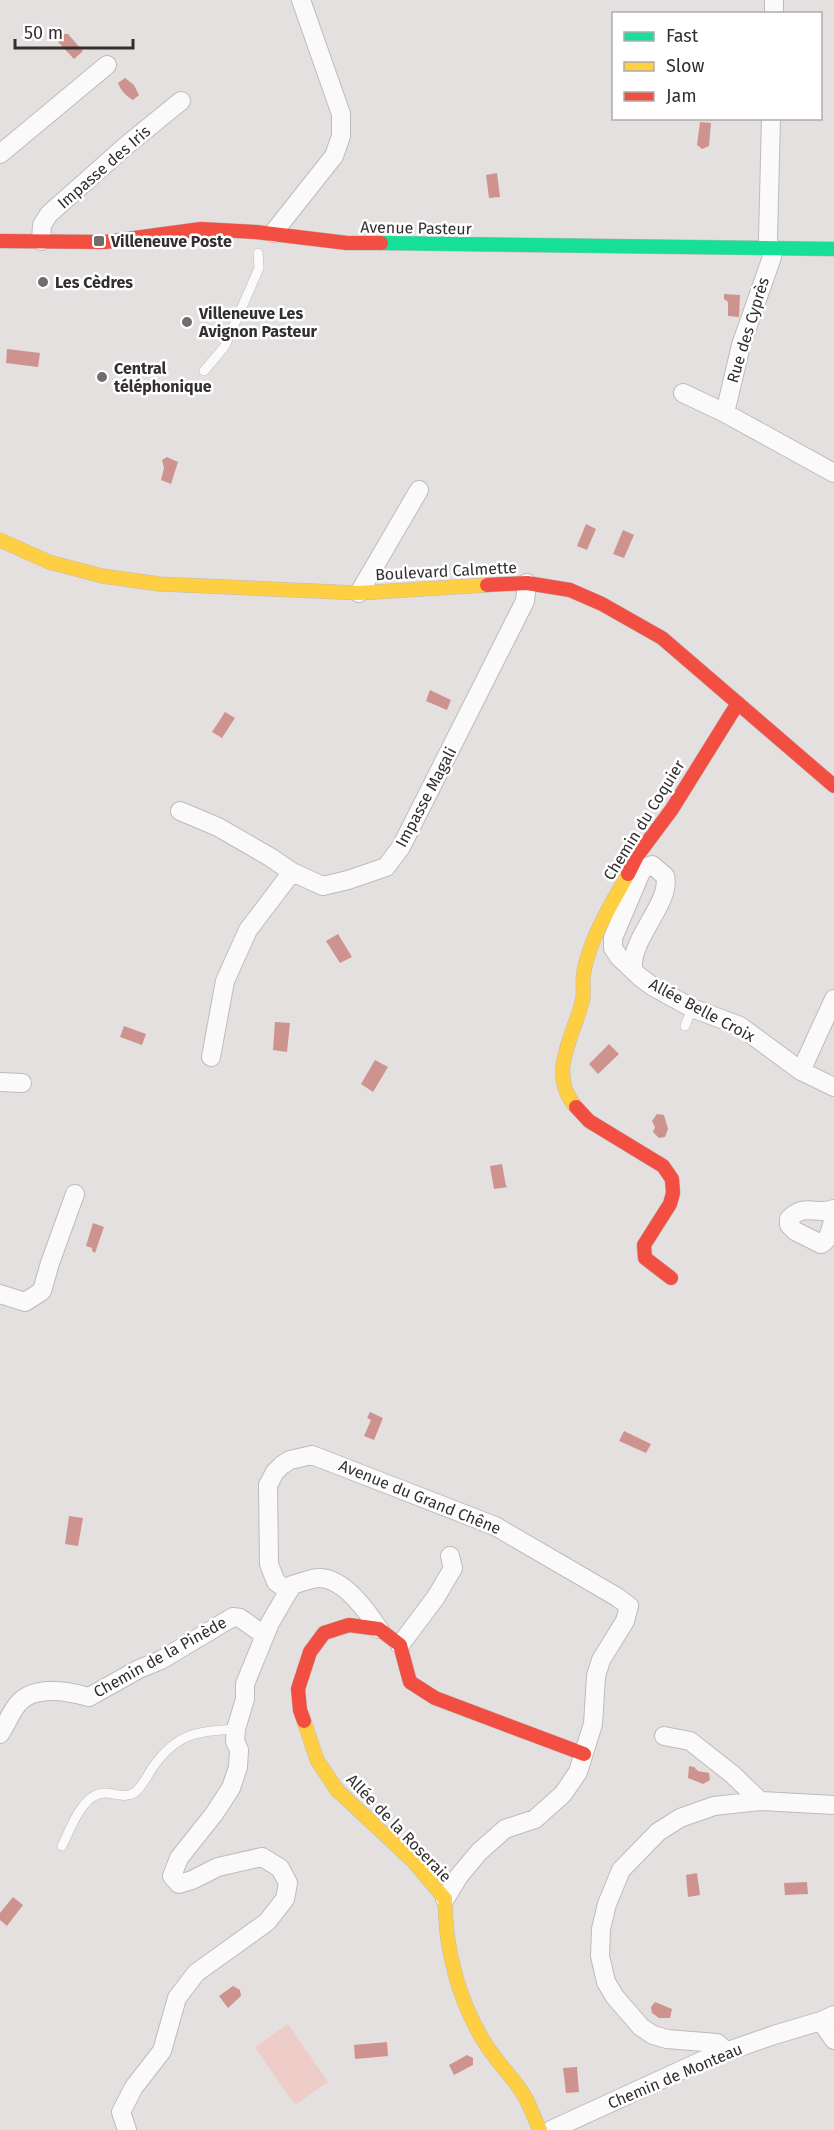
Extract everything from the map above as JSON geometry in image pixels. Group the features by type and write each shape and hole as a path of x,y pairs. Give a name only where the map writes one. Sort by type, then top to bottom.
{"street":[{"path":"273,233 334,156 341,136 341,114 308,5"},
{"path":"4,144 107,65"},
{"name":"Impasse des Iris","path":"41,241 42,225 49,214 128,144 181,101"},
{"name":"Rue des Cyprès","path":"724,413 741,345 771,257 768,234 771,120"},
{"name":"Avenue Pasteur","path":"0,240 118,241 184,230 273,233 300,239 347,243 834,249"},
{"path":"683,393 834,473"},
{"path":"359,592 419,490"},
{"name":"Boulevard Calmette","path":"0,540 50,562 102,576 160,584 359,592 527,583 570,590 633,620 662,638 834,786"},
{"name":"Impasse Magali","path":"180,811 218,827 292,872 323,886 386,867 400,847 474,706 525,601 527,583"},
{"name":"Chemin du Coquier","path":"671,1278 645,1258 644,1245 670,1204 673,1193 672,1179 663,1166 589,1121 571,1101 564,1087 561,1070 583,997 584,971 596,933 637,856 672,808 738,703"},
{"name":"Allée Belle Croix","path":"633,969 632,959 636,947 666,889 665,876 652,866 646,867 641,872 613,938 613,948 619,957 652,986 692,1008 740,1026 801,1071 834,1087"},
{"path":"211,1057 225,981 248,930 292,872"},
{"path":"801,1071 834,999"},
{"path":"0,1082 22,1083"},
{"path":"0,1294 25,1302 42,1291 75,1194"},
{"path":"834,1209 825,1212 802,1209 789,1219 789,1225 795,1231 821,1244 829,1235 834,1218"},
{"name":"Avenue du Grand Chêne","path":"289,1591 276,1582 269,1564 268,1485 274,1472 282,1465 301,1456 312,1455 334,1462 495,1526 629,1606 625,1621 601,1660 596,1676 593,1724 584,1754"},
{"path":"445,1899 459,1876 479,1852 504,1829 535,1819 563,1794 578,1772 584,1754 435,1698 410,1682 400,1645 436,1597 453,1568 450,1556"},
{"path":"127,2130 121,2112 134,2087 162,2051 177,1998 196,1973 267,1922 285,1899 288,1883 280,1868 262,1857 218,1867 179,1884 172,1876 179,1858 214,1814 231,1788 238,1767 239,1750 235,1741 236,1729 243,1712 245,1684 264,1635 292,1585 320,1578 332,1581 346,1589 365,1607 379,1629"},
{"name":"Chemin de la Pinède","path":"0,1734 18,1704 27,1697 57,1690 88,1697 161,1660 233,1617 240,1618 264,1635"},
{"name":"Allée de la Roseraie","path":"400,1645 379,1629 349,1625 324,1633 310,1652 298,1689 300,1710 317,1760 337,1791 413,1861 445,1899 444,1920 451,1955 467,2007 484,2041 523,2094 540,2130"},
{"path":"664,1736 690,1741 732,1774 760,1801"},
{"path":"727,2052 717,2043 667,2040 653,2035 641,2028 626,2012 606,1982 600,1956 601,1929 607,1905 621,1870 658,1832 680,1818 714,1806 760,1801 834,1805"},
{"path":"827,2018 834,2040"},
{"name":"Chemin de Monteau","path":"551,2130 708,2058 827,2018"}],"lane":[{"path":"204,371 225,346 259,268 258,253"},
{"path":"685,1026 692,1008"},
{"path":"62,1846 81,1810 93,1795 104,1792 123,1796 135,1792 171,1744 202,1731 236,1729"}],"shaded area":[{"path":"68,34 83,51 74,59 58,42 59,36"},
{"path":"125,78 134,85 139,95 133,100 124,93 118,83"},
{"path":"700,122 711,123 709,146 702,149 697,145"},
{"path":"497,173 500,197 489,198 486,175"},
{"path":"724,294 740,295 739,317 728,316 728,302 724,299"},
{"path":"7,349 40,353 38,367 6,363"},
{"path":"167,457 178,462 171,484 161,480 164,468 162,460"},
{"path":"586,524 596,529 587,550 577,546"},
{"path":"623,530 634,535 624,558 613,554"},
{"path":"430,690 451,700 447,710 426,701"},
{"path":"225,712 235,718 222,738 212,732"},
{"path":"338,934 352,957 340,963 326,941"},
{"path":"275,1022 290,1023 287,1052 273,1050"},
{"path":"124,1026 146,1034 142,1045 120,1037"},
{"path":"609,1044 619,1054 598,1074 589,1064"},
{"path":"375,1060 388,1067 373,1092 361,1084"},
{"path":"657,1114 664,1115 668,1129 665,1137 659,1138 653,1132 655,1127 652,1121"},
{"path":"502,1164 508,1187 494,1189 490,1166"},
{"path":"93,1223 104,1227 95,1253 92,1248 86,1246"},
{"path":"370,1412 383,1418 374,1440 364,1436 371,1420 367,1418"},
{"path":"624,1431 651,1444 646,1453 619,1441"},
{"path":"69,1516 83,1518 78,1546 65,1544"},
{"path":"689,1766 709,1773 710,1780 703,1784 688,1778"},
{"path":"697,1873 700,1895 688,1897 686,1875"},
{"path":"807,1882 808,1894 785,1895 784,1883"},
{"path":"13,1897 23,1905 7,1926 0,1920 0,1913"},
{"path":"233,1986 240,1990 241,1996 228,2008 219,1996"},
{"path":"655,2002 672,2009 670,2018 659,2018 652,2013 651,2007"},
{"path":"288,2024 328,2082 295,2105 255,2047"},
{"path":"387,2042 388,2056 355,2059 354,2045"},
{"path":"467,2055 473,2058 473,2065 454,2075 449,2065"},
{"path":"577,2067 579,2092 566,2093 563,2068"}],"traffic: fast":[{"path":"381,243 834,249"}],"traffic: slow":[{"path":"0,540 49,562 102,576 160,584 359,593 487,585"},
{"path":"576,1107 567,1094 563,1081 565,1054 583,998 583,974 591,945 628,874"},
{"path":"304,1721 317,1760 337,1790 413,1861 445,1899 447,1936 460,1990 474,2024 487,2047 525,2097 540,2130"}],"traffic: jam":[{"path":"0,241 105,242 201,229 256,232 347,243 381,243"},
{"path":"487,585 527,583 570,590 602,604 662,638 834,786"},
{"path":"628,874 637,856 672,809 738,703"},
{"path":"576,1107 589,1121 663,1166 672,1179 673,1193 670,1204 644,1245 645,1258 671,1278"},
{"path":"304,1721 300,1710 298,1689 310,1652 324,1633 349,1625 379,1629 400,1645 410,1682 435,1698 584,1754"}],"place":[{"name":"Villeneuve Poste","path":"99,241"},
{"name":"Les Cèdres","path":"43,282"},
{"name":"Villeneuve Les Avignon Pasteur","path":"187,322"},
{"name":"Central téléphonique","path":"102,377"}]}
